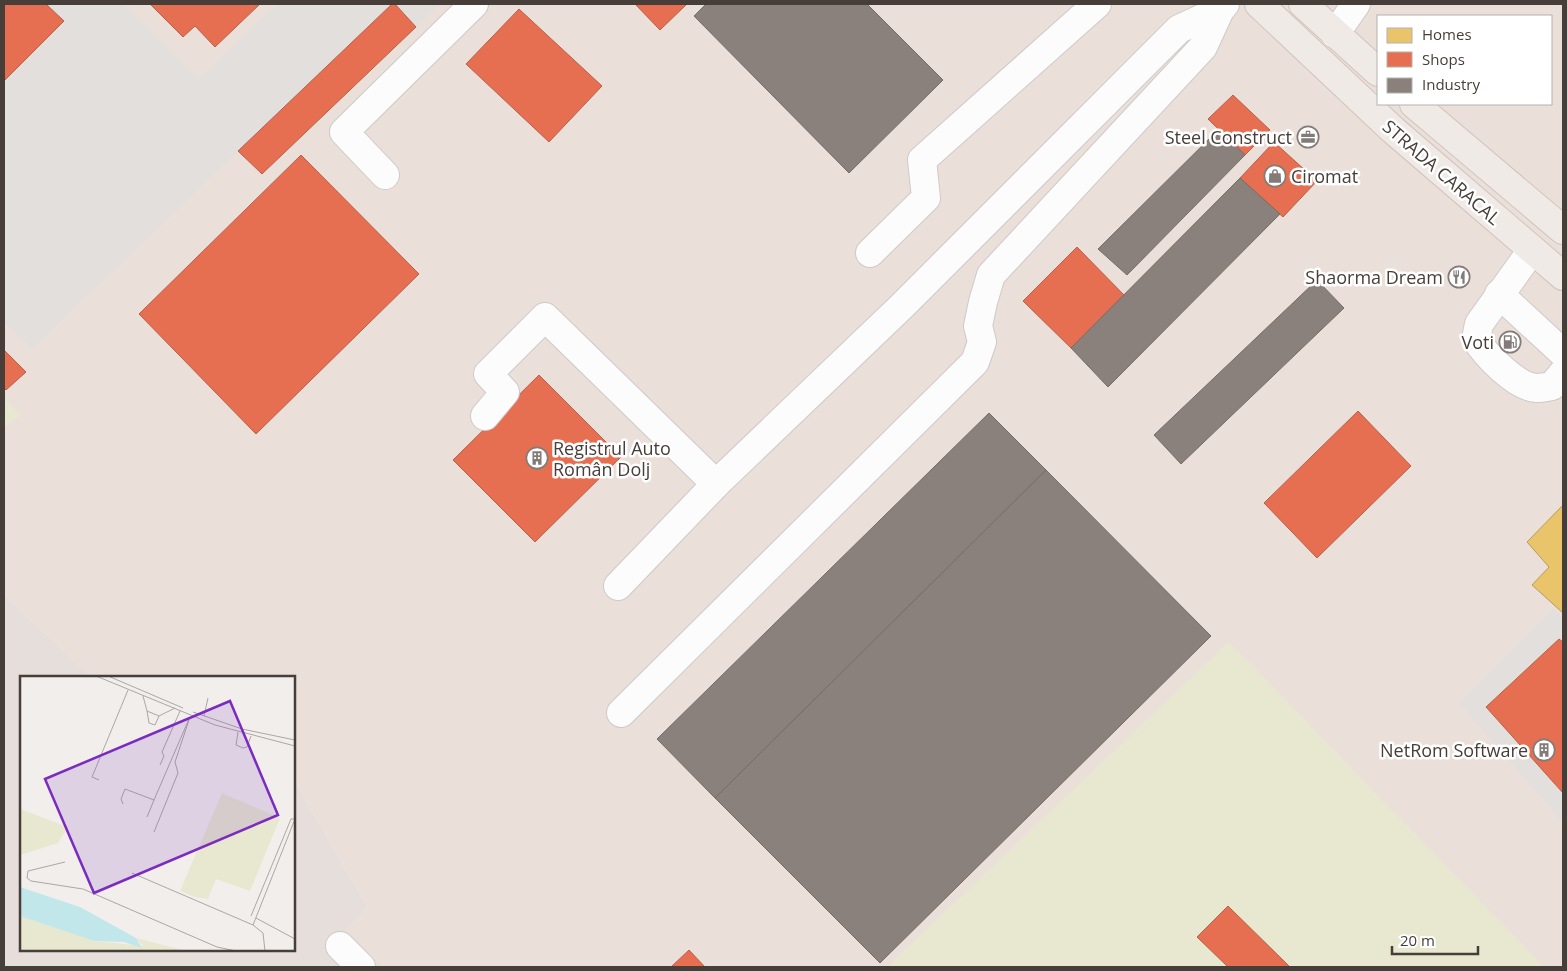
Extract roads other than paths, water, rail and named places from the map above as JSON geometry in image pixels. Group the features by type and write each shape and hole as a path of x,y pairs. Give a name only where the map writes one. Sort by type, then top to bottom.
{"main road":[{"name":"STRADA CARACAL","path":"1259,4 1393,130 1563,276"},
{"path":"1303,4 1377,71"},
{"name":"STRADA CARACAL","path":"1415,105 1563,230"}],"street":[{"path":"385,175 344,132 474,4"},
{"path":"870,253 926,198 922,160 1097,4"},
{"path":"1335,34 1356,4"},
{"path":"618,586 716,484 902,306 1179,28 1223,7"},
{"path":"621,713 976,362 982,342 978,326 991,274 1203,47 1223,7"},
{"path":"1532,250 1479,324 1476,340 1483,352 1521,383 1535,388 1552,386 1563,373"},
{"path":"1499,294 1563,353"},
{"path":"485,416 505,392 488,374 545,317 716,484"},
{"path":"340,946 361,967"}],"place":[{"name":"Steel Construct","path":"1308,137"},
{"name":"Ciromat","path":"1275,176"},
{"name":"Shaorma Dream","path":"1459,277"},
{"name":"Voti","path":"1510,342"},
{"name":"Registrul Auto Român Dolj","path":"537,458"},
{"name":"NetRom Software","path":"1544,750"}]}
